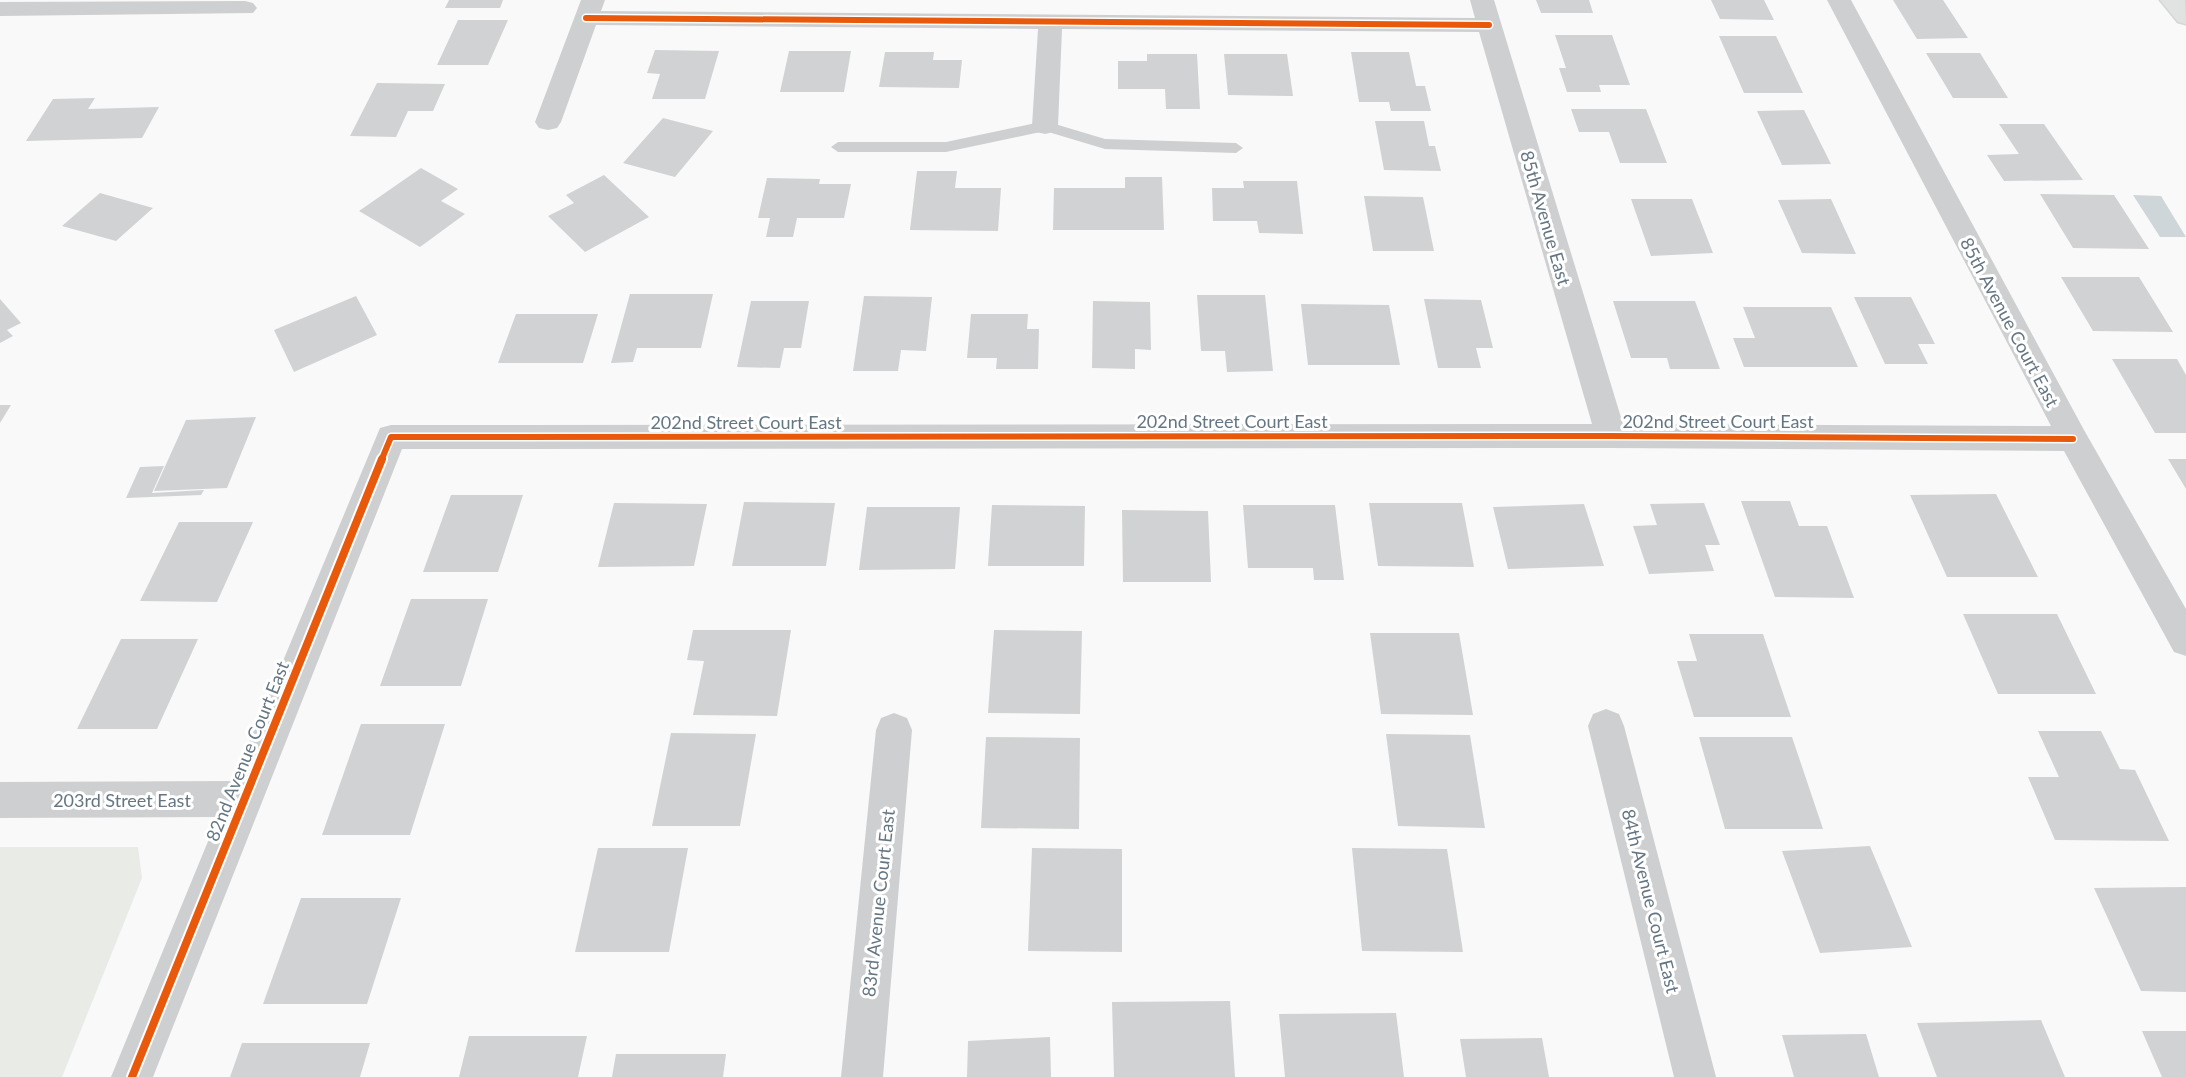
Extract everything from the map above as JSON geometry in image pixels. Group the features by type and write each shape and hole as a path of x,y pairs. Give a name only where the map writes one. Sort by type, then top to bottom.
{"street":[{"name":"85th Avenue Court East","path":"1839,0 2073,439 2186,641"},
{"path":"2172,0 2186,17"},
{"path":"0,9 244,8"},
{"path":"548,122 590,9 1050,23 1486,12"},
{"name":"85th Avenue East","path":"1486,12 1611,436"},
{"path":"1045,126 1050,23"},
{"name":"202nd Street Court East","path":"391,437 1611,436 2073,439"},
{"name":"82nd Avenue Court East","path":"132,1077 391,437"},
{"name":"84th Avenue Court East","path":"1606,726 1695,1077"},
{"name":"83rd Avenue Court East","path":"862,1077 894,730"},
{"name":"203rd Street East","path":"0,800 244,799"}],"lane":[{"path":"838,147 946,147 1045,126 1105,144 1236,148"}],"shaded area":[{"path":"2133,195 2161,196 2186,237 2160,237"},
{"path":"0,847 138,847 142,878 62,1077 0,1077"}],"building":[{"path":"449,0 503,0 500,8 445,8"},
{"path":"1536,0 1589,0 1593,13 1541,13"},
{"path":"1711,0 1764,0 1774,20 1720,19"},
{"path":"1893,0 1943,0 1968,38 1917,39"},
{"path":"458,20 508,20 488,65 437,65"},
{"path":"1555,35 1612,35 1630,85 1599,85 1601,92 1567,92 1559,68 1566,68"},
{"path":"1719,36 1776,36 1803,93 1744,93"},
{"path":"655,50 719,51 705,99 652,99 660,74 647,73"},
{"path":"789,51 851,51 844,92 780,92"},
{"path":"885,52 934,52 933,60 962,60 959,88 879,87"},
{"path":"1351,52 1409,52 1416,86 1425,86 1431,111 1391,111 1389,102 1359,102"},
{"path":"1926,53 1980,53 2008,98 1953,98"},
{"path":"1147,54 1197,54 1200,109 1166,109 1165,89 1118,89 1118,61 1147,61"},
{"path":"1224,54 1287,54 1293,96 1228,95"},
{"path":"377,83 445,84 433,111 408,111 396,137 350,136"},
{"path":"95,98 88,109 159,107 142,138 26,141 53,99"},
{"path":"1571,109 1646,109 1667,163 1620,163 1609,132 1579,132"},
{"path":"1804,110 1831,164 1782,165 1757,111"},
{"path":"663,118 713,131 675,177 623,163"},
{"path":"1375,121 1424,121 1429,146 1435,146 1441,171 1384,170"},
{"path":"1999,124 2044,124 2083,180 2004,181 1987,155 2019,154"},
{"path":"421,168 458,189 441,201 465,214 420,247 359,211"},
{"path":"917,171 957,171 955,188 1001,188 998,231 910,230"},
{"path":"604,175 649,217 585,252 548,216 574,203 566,195"},
{"path":"1125,177 1162,177 1164,230 1053,230 1054,188 1125,188"},
{"path":"767,178 820,179 819,184 851,184 844,218 797,218 793,237 766,237 770,218 758,218"},
{"path":"1243,181 1297,181 1303,234 1259,233 1257,221 1213,221 1212,188 1244,188"},
{"path":"100,193 153,208 116,241 62,226"},
{"path":"2040,194 2114,195 2149,249 2073,248"},
{"path":"1364,196 1423,197 1434,251 1373,251"},
{"path":"1631,199 1692,199 1713,253 1651,256"},
{"path":"1831,199 1856,254 1802,253 1778,200"},
{"path":"2061,277 2139,277 2173,332 2093,331"},
{"path":"630,294 713,294 701,348 637,348 633,362 611,363"},
{"path":"1197,295 1265,295 1273,371 1227,372 1225,351 1201,351"},
{"path":"356,296 377,335 294,372 274,330"},
{"path":"864,296 932,297 926,351 901,350 898,371 853,371"},
{"path":"1854,297 1911,297 1935,344 1918,344 1928,364 1885,364"},
{"path":"0,299 21,323 7,330 13,336 0,343"},
{"path":"1424,299 1481,300 1493,348 1476,348 1481,368 1438,368"},
{"path":"751,301 809,301 801,348 784,348 780,368 737,367"},
{"path":"1093,301 1150,302 1151,350 1135,349 1135,369 1092,368"},
{"path":"1613,301 1695,301 1720,369 1670,369 1667,358 1631,358"},
{"path":"1301,304 1389,305 1400,365 1308,365"},
{"path":"1743,307 1831,307 1858,367 1744,367 1733,338 1755,338"},
{"path":"516,314 598,314 583,363 498,363"},
{"path":"971,314 1028,314 1027,329 1039,329 1038,369 996,369 997,358 967,358"},
{"path":"2112,359 2177,359 2186,375 2186,433 2155,433"},
{"path":"0,405 11,405 0,423"},
{"path":"256,417 227,488 154,491 186,420"},
{"path":"2168,459 2186,459 2186,489"},
{"path":"164,466 152,493 204,490 201,495 126,498 140,467"},
{"path":"1996,494 2038,577 1947,577 1910,495"},
{"path":"451,495 523,495 498,572 423,572"},
{"path":"1741,501 1790,501 1799,526 1827,526 1854,598 1775,597"},
{"path":"744,502 835,503 826,566 732,566"},
{"path":"614,503 707,504 694,566 598,567"},
{"path":"1369,503 1462,503 1474,567 1378,566"},
{"path":"1704,503 1720,545 1705,545 1714,571 1649,574 1633,526 1657,525 1650,504"},
{"path":"1584,504 1604,566 1508,569 1493,507"},
{"path":"992,505 1085,506 1084,566 988,566"},
{"path":"1243,505 1335,505 1344,580 1314,580 1313,568 1248,568"},
{"path":"867,507 960,507 955,569 859,570"},
{"path":"1122,510 1208,511 1211,582 1123,582"},
{"path":"179,522 253,522 217,602 140,601"},
{"path":"411,599 488,599 461,686 380,686"},
{"path":"1963,614 2057,614 2096,694 1998,694"},
{"path":"693,630 791,630 777,716 693,715 704,661 687,660"},
{"path":"994,630 1082,631 1080,714 988,713"},
{"path":"1370,633 1459,633 1473,715 1381,714"},
{"path":"1689,634 1763,634 1791,717 1694,717 1677,661 1697,661"},
{"path":"121,639 198,639 157,729 77,729"},
{"path":"361,724 445,724 410,835 322,835"},
{"path":"2038,731 2101,731 2120,769 2135,770 2169,841 2055,840 2028,777 2059,777"},
{"path":"671,733 756,734 740,826 652,826"},
{"path":"1386,734 1470,735 1485,828 1398,826"},
{"path":"986,737 1080,738 1079,829 981,828"},
{"path":"1699,737 1792,737 1823,829 1725,829"},
{"path":"1870,846 1912,947 1820,953 1782,851"},
{"path":"598,848 688,848 669,952 575,952"},
{"path":"1032,848 1122,849 1122,952 1028,951"},
{"path":"1352,848 1447,849 1463,952 1362,951"},
{"path":"2186,887 2186,992 2141,991 2094,888"},
{"path":"301,898 401,898 367,1004 263,1004"},
{"path":"1230,1001 1235,1077 1114,1077 1112,1002"},
{"path":"1396,1013 1404,1077 1285,1077 1279,1014"},
{"path":"2041,1020 2065,1077 1937,1077 1917,1023"},
{"path":"2142,1031 2186,1031 2186,1077 2162,1077"},
{"path":"1866,1034 1879,1077 1794,1077 1782,1035"},
{"path":"469,1036 587,1036 578,1077 459,1077"},
{"path":"1050,1037 1051,1077 967,1077 968,1041"},
{"path":"1542,1038 1549,1077 1466,1077 1460,1039"},
{"path":"242,1043 370,1043 360,1077 230,1077"},
{"path":"616,1054 726,1054 723,1077 612,1077"}],"cycle path":[{"path":"586,18 1489,25"},
{"path":"132,1077 391,437 1611,436 2073,439"}]}
